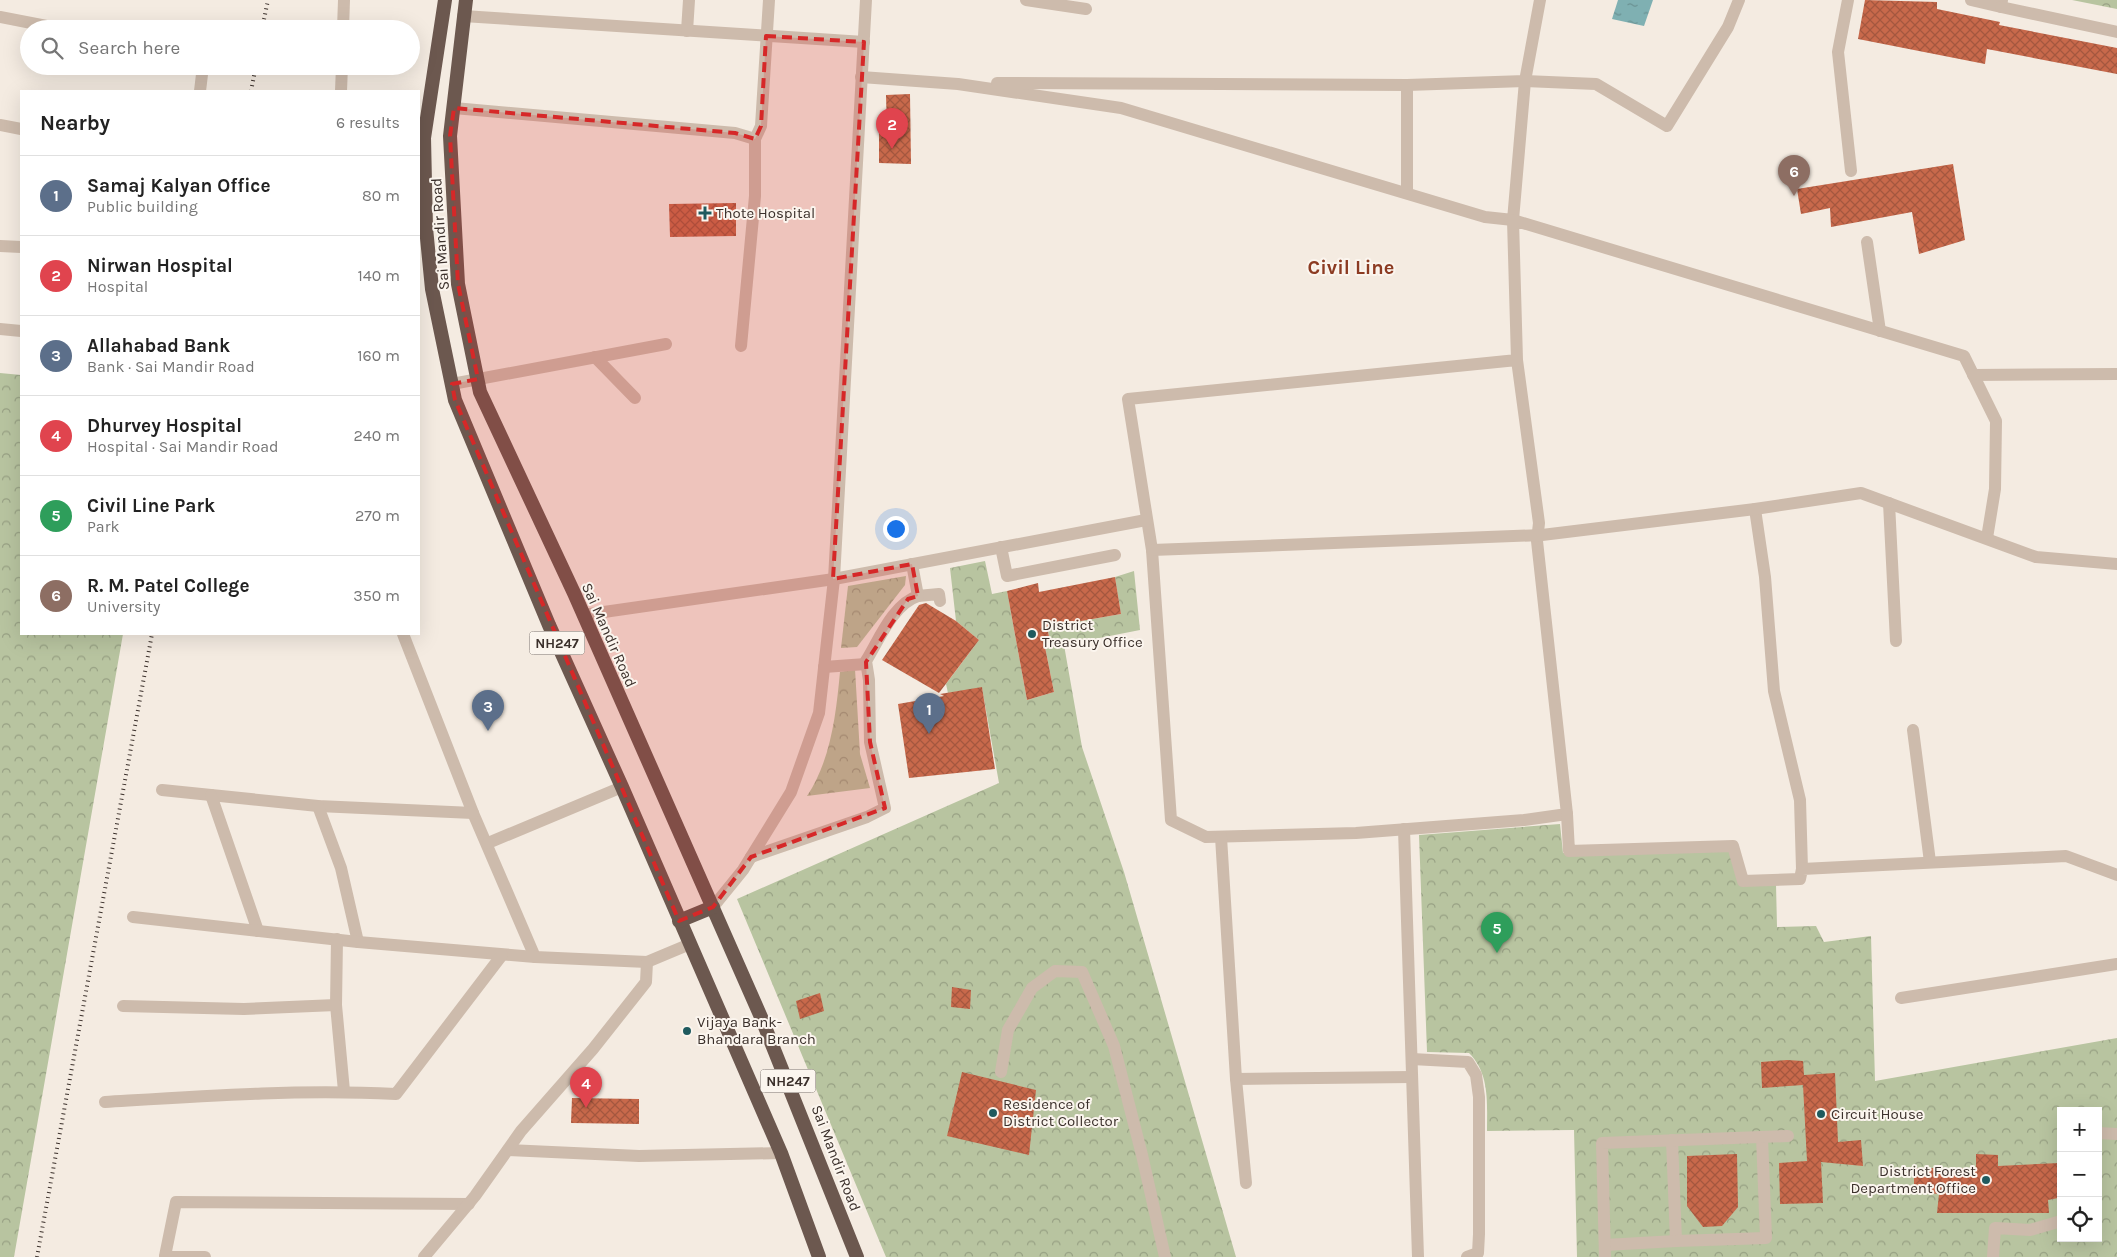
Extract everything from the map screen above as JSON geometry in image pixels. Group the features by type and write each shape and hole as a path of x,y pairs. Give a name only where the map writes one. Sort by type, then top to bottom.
{"highway":[{"name":"Sai Mandir Road","path":"445,0 421,138 426,228 432,289 455,400 549,625 622,787 781,1153 820,1257"},
{"name":"Sai Mandir Road","path":"466,0 450,136 458,284 480,392 583,615 713,907 780,1062 857,1257"},
{"path":"679,921 713,907"}],"street":[{"path":"343,20 344,0"},
{"path":"687,31 689,0"},
{"path":"741,346 755,196 755,139 761,126 769,0"},
{"path":"713,907 750,857 791,792 819,713 834,578 866,0"},
{"path":"1026,0 1086,9"},
{"path":"1540,0 1525,81 1513,220 1517,360 1539,523 1538,536 1567,814 1569,851 1733,846 1743,881 1800,879 1802,869 1800,800 1774,691 1765,577 1754,509"},
{"path":"861,78 958,84 1095,82 1407,86 1525,81 1596,84 1667,126 1728,27 1738,0"},
{"path":"1848,0 1838,52 1851,172"},
{"path":"1972,0 2002,3 2117,32"},
{"path":"463,16 864,42"},
{"path":"0,17 20,21"},
{"path":"200,90 202,75"},
{"path":"341,90 342,75"},
{"path":"958,84 1122,108 1485,217 1513,220 1964,356 1996,421 1995,490 1986,538"},
{"path":"1407,86 1407,194"},
{"path":"454,108 735,133 755,139"},
{"path":"0,125 20,129"},
{"path":"1867,242 1880,331"},
{"path":"0,246 20,248"},
{"path":"0,329 20,331"},
{"path":"452,384 666,344"},
{"path":"595,357 635,398"},
{"path":"1517,360 1128,399 1152,550 1171,820 1206,837 1221,837 1404,829 1524,820 1567,814"},
{"path":"1973,375 2117,374"},
{"path":"1152,550 1538,536 1754,509 1861,492 2036,557 2117,564"},
{"path":"1890,503 1896,641"},
{"path":"583,615 834,578 1146,520"},
{"path":"1001,547 1007,576 1115,555"},
{"path":"912,564 918,596"},
{"path":"750,857 867,817 885,808 870,742 869,680 866,664 887,626 908,599 939,594 940,600"},
{"path":"402,635 473,813 488,843 535,957"},
{"path":"824,667 866,664"},
{"path":"1913,730 1930,862"},
{"path":"488,843 622,787"},
{"path":"162,790 318,806 473,813"},
{"path":"211,795 258,931"},
{"path":"318,806 341,868 358,942"},
{"path":"1404,829 1418,1257"},
{"path":"1221,837 1236,1079 1246,1183"},
{"path":"1802,869 2066,856 2117,875"},
{"path":"133,917 358,942 535,957 647,962 690,944"},
{"path":"337,939 336,1005 344,1091"},
{"path":"105,1102 252,1093 344,1091 396,1094 502,955"},
{"path":"424,1257 469,1204 521,1131 593,1049 646,982 647,962"},
{"path":"1901,998 2117,964"},
{"path":"1001,1072 1008,1030 1032,988 1056,971 1082,972 1114,1046 1142,1155 1165,1257"},
{"path":"123,1006 244,1010 336,1005"},
{"path":"1412,1059 1468,1062 1476,1075 1480,1097 1480,1234 1478,1253 1467,1257"},
{"path":"1236,1079 1412,1077"},
{"path":"2102,1133 2117,1134"},
{"path":"1762,1137 1766,1238 1676,1240 1605,1251 1602,1143 1788,1136"},
{"path":"1672,1140 1676,1240"},
{"path":"508,1150 639,1156 781,1153"},
{"path":"205,1257 165,1257 176,1202 469,1204"},
{"path":"1993,1257 1994,1228 2030,1230 2057,1222"}],"highlighted area":[{"path":"766,36 864,42 833,579 912,564 918,596 908,599 866,662 870,742 885,808 751,857 713,907 679,921 455,400 452,384 478,379 458,284 450,136 454,108 735,133 755,139 761,126"}],"green space":[{"path":"2072,0 2117,0 2117,9"},
{"path":"0,373 20,375 20,635 123,635 14,1257 0,1257"},
{"path":"985,561 992,594 1007,591 1027,700 1054,692 1044,642 1050,641 1047,627 1121,614 1115,577 1134,571 1140,630 1064,645 1082,747 1124,872 1236,1257 886,1257 737,899 999,783 982,688 948,693 946,684 979,640 956,621 950,568"},
{"path":"906,576 905,585 857,647 841,648 848,586"},
{"path":"855,669 860,754 870,788 807,796 822,767 827,752 837,704 840,672"},
{"path":"1560,824 1563,853 1731,848 1742,883 1776,884 1777,927 1816,926 1824,942 1871,936 1875,1081 2117,1038 2117,1257 1577,1257 1574,1130 1487,1131 1486,1089 1481,1070 1476,1061 1469,1053 1427,1052 1419,835"}],"water":[{"path":"1618,0 1653,0 1644,26 1612,19"}],"building":[{"path":"1865,0 1937,2 1937,9 2000,22 1999,25 2117,48 2117,74 1987,49 1985,64 1858,39"},
{"path":"910,94 911,164 879,163 879,130 887,130 886,95"},
{"path":"1953,164 1965,240 1919,254 1912,212 1831,227 1830,208 1801,214 1797,189"},
{"path":"736,203 736,236 670,237 669,204"},
{"name":"District Treasury Office","path":"1115,577 1121,614 1047,627 1050,641 1044,642 1054,692 1027,700 1007,591 1038,583 1039,592"},
{"path":"926,603 956,621 979,640 939,693 882,660 919,605"},
{"path":"982,687 995,769 909,778 898,704"},
{"path":"952,987 971,990 970,1009 951,1007"},
{"path":"820,993 824,1011 800,1019 796,1001"},
{"name":"Circuit House","path":"1803,1061 1804,1075 1835,1073 1838,1142 1861,1140 1863,1166 1821,1162 1823,1203 1780,1204 1779,1163 1807,1161 1803,1085 1762,1088 1761,1062"},
{"name":"Residence of District Collector","path":"962,1072 1036,1090 1029,1155 947,1136"},
{"path":"572,1098 639,1099 639,1124 571,1123"},
{"path":"1737,1154 1738,1207 1722,1226 1703,1227 1687,1206 1687,1156"},
{"name":"District Forest Department Office","path":"1976,1154 1998,1155 1998,1166 2057,1163 2057,1198 2048,1200 2049,1213 1937,1213 1939,1194 1914,1192 1914,1168 1976,1168"}],"railway":[{"path":"264,20 268,0"},
{"path":"251,90 254,75"},
{"path":"37,1257 152,635"}],"place":[{"name":"Nirwan Hospital","path":"892,149"},
{"name":"R. M. Patel College","path":"1794,196"},
{"name":"Thote Hospital","path":"705,213"},
{"name":"District Treasury Office","path":"1032,634"},
{"name":"Allahabad Bank","path":"488,731"},
{"name":"Samaj Kalyan Office","path":"929,734"},
{"name":"Civil Line Park","path":"1497,953"},
{"name":"Vijaya Bank- Bhandara Branch","path":"687,1031"},
{"name":"Dhurvey Hospital","path":"586,1108"},
{"name":"Residence of District Collector","path":"993,1113"},
{"name":"Circuit House","path":"1821,1114"},
{"name":"District Forest Department Office","path":"1986,1180"}],"district":[{"name":"Civil Line","path":"1351,267"}]}
